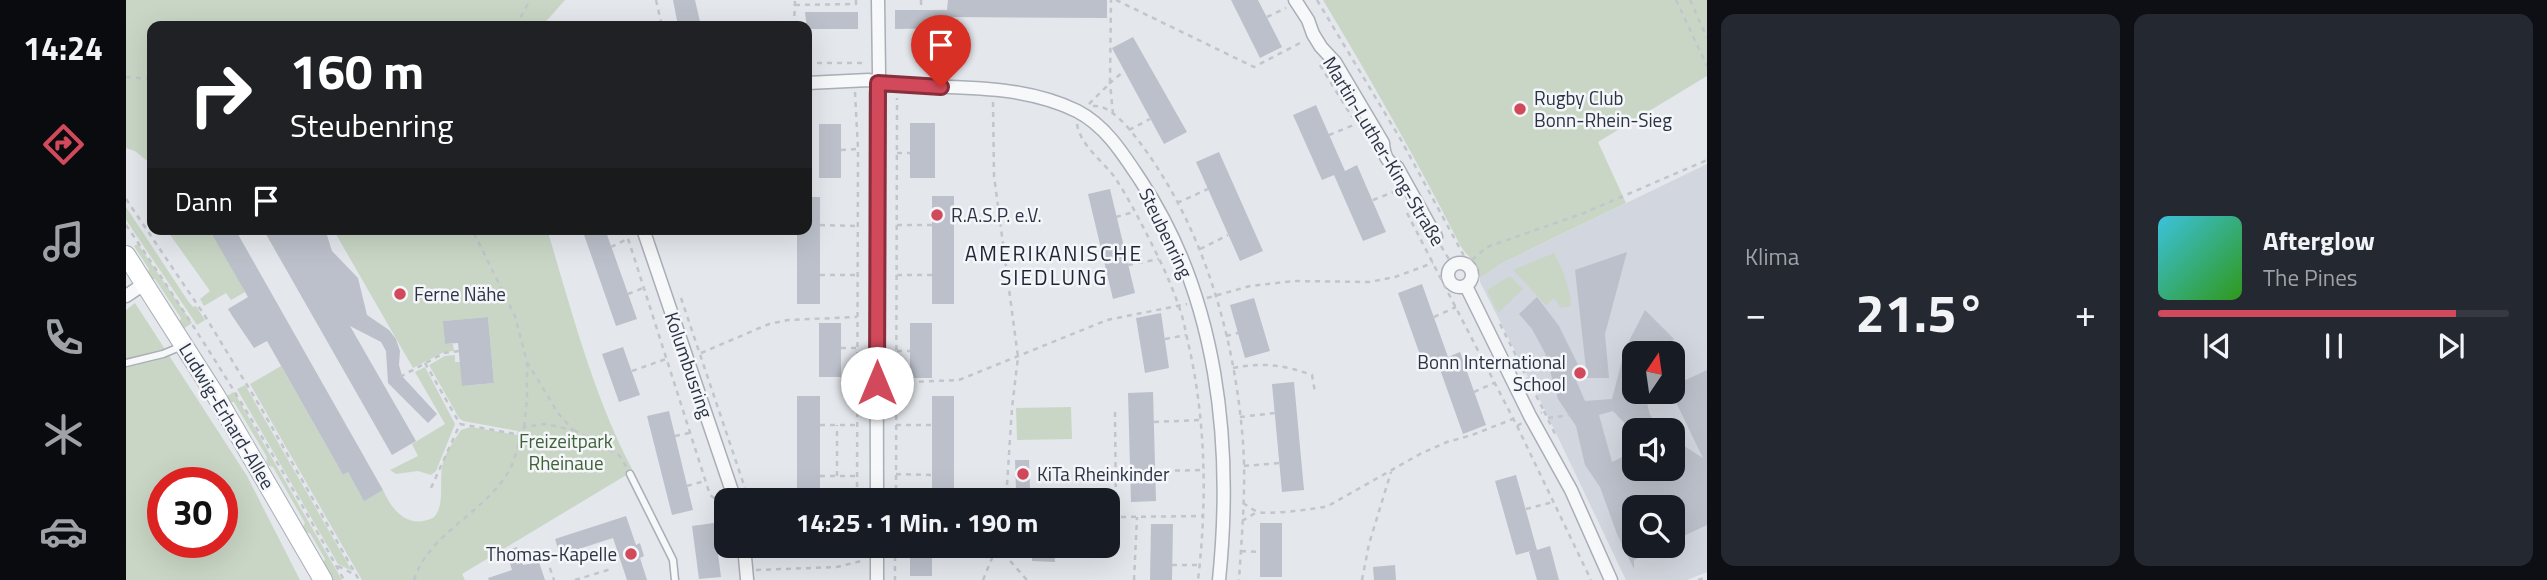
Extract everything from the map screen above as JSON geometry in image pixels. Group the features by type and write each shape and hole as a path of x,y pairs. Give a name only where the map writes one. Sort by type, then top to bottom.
{"main road":[{"name":"Ludwig-Erhard-Allee","path":"126,255 270,486 323,580"}],"street":[{"path":"877,488 878,0"},
{"name":"Martin-Luther-King-Straße","path":"1290,4 1308,20 1312,34 1335,62 1383,143 1388,162 1396,167 1436,237"},
{"path":"812,83 869,80 878,83"},
{"name":"Steubenring","path":"878,83 1025,93 1077,111 1097,124 1123,153 1156,205 1179,251 1197,301 1214,370 1220,418 1224,513 1219,580"},
{"name":"Kolumbusring","path":"645,235 731,488"},
{"name":"Martin-Luther-King-Straße","path":"1453,266 1462,263 1470,270 1471,280 1466,286 1530,416 1571,490 1611,580"},
{"path":"126,296 145,284"},
{"path":"747,558 751,579"},
{"path":"877,558 877,580"}],"lane":[{"path":"126,363 184,346"},
{"path":"631,474 673,559 675,580"}],"path":[{"path":"519,21 530,0"},
{"path":"656,0 661,21"},
{"path":"794,21 795,2 856,4 856,0"},
{"path":"920,0 921,10"},
{"path":"1113,115 1110,83 1113,0 1254,67 1305,40"},
{"path":"1676,0 1707,66"},
{"path":"1690,0 1707,38"},
{"path":"1267,17 1290,4"},
{"path":"812,63 866,64"},
{"path":"1086,106 1124,71"},
{"path":"126,77 147,79"},
{"path":"857,92 857,488"},
{"path":"895,488 898,94"},
{"path":"986,98 1003,100"},
{"path":"993,99 994,176 1018,357 1007,488"},
{"path":"1129,130 1150,119"},
{"path":"1077,122 1079,136 1114,178 1135,212 1160,259 1179,305 1194,371 1201,420 1204,516 1198,580"},
{"path":"1329,135 1356,124"},
{"path":"841,149 858,149"},
{"path":"897,153 910,153"},
{"path":"1472,260 1487,247 1584,213 1707,160"},
{"path":"1177,202 1208,189"},
{"path":"1373,200 1396,191"},
{"path":"126,199 147,230"},
{"path":"1116,216 1135,212"},
{"path":"126,225 196,328 299,499 344,580"},
{"path":"820,225 858,226"},
{"path":"897,225 932,225"},
{"path":"150,235 205,316 261,408 358,578"},
{"path":"414,580 426,554 494,490 510,469 524,428 527,362 515,316 475,235"},
{"path":"627,235 705,481 710,495 714,498"},
{"path":"1200,249 1228,235"},
{"name":"Martin-Luther-King-Straße","path":"1436,237 1453,266"},
{"path":"611,247 628,239"},
{"path":"1128,265 1160,259"},
{"path":"857,383 959,380 1107,320 1197,301 1250,286 1294,281 1369,282 1395,277 1433,263"},
{"path":"820,275 857,275"},
{"path":"897,275 932,275"},
{"path":"628,294 643,288"},
{"path":"1434,317 1456,307"},
{"path":"744,488 701,354 769,324 788,320 857,317"},
{"path":"1226,336 1238,333"},
{"path":"1165,340 1186,334"},
{"path":"841,348 857,348"},
{"path":"400,377 444,353 459,351"},
{"path":"897,351 910,351"},
{"path":"632,371 666,359"},
{"path":"527,362 558,413 573,430"},
{"path":"425,363 460,425"},
{"path":"1233,368 1263,363 1278,364 1312,375 1315,392"},
{"path":"1474,392 1494,383"},
{"path":"1115,412 1116,517 1204,516"},
{"path":"1240,417 1275,413"},
{"path":"1548,418 1570,415"},
{"path":"1243,503 1257,512 1267,514 1314,510 1328,506 1447,442 1472,436 1513,419"},
{"path":"1154,422 1201,420"},
{"path":"524,428 545,424 573,430 619,455 631,474"},
{"path":"460,425 521,435"},
{"path":"431,488 460,425"},
{"path":"820,425 857,425"},
{"path":"837,425 837,476"},
{"path":"895,425 932,425"},
{"path":"1517,426 1590,579 1583,580"},
{"path":"675,436 690,433"},
{"path":"1244,466 1280,463"},
{"path":"1155,471 1204,470"},
{"path":"1362,580 1369,544 1391,472"},
{"path":"896,474 932,475"},
{"path":"820,476 857,476"},
{"path":"687,486 705,481"},
{"path":"1526,509 1554,502"},
{"path":"1242,521 1257,512"},
{"path":"1135,580 1137,517"},
{"path":"1241,551 1260,552"},
{"path":"521,562 545,554 554,580"},
{"path":"895,558 895,580"},
{"path":"984,580 992,558"},
{"path":"1008,558 1027,580"},
{"path":"751,579 755,570 836,566 868,560"},
{"path":"336,565 358,578"},
{"path":"1172,565 1200,565"},
{"path":"576,580 611,569"},
{"path":"1698,580 1707,577"}],"shaded area":[{"name":"Bonn International School","path":"1707,164 1707,572 1687,580 1626,580 1480,278 1502,263"}],"green space":[{"path":"126,0 565,0 546,21 147,21 147,161 135,151 126,148"},
{"name":"Rugby Club Bonn-Rhein-Sieg","path":"1323,0 1707,0 1707,76 1598,142 1626,203 1502,263 1480,278 1475,263 1459,243 1393,120"},
{"path":"126,207 188,301 193,307 196,306 205,320 197,325 126,220"},
{"path":"170,235 216,235 245,292 231,300 226,293 204,306 200,299 210,291"},
{"name":"Freizeitpark Rheinaue","path":"336,235 549,235 595,383 633,471 462,574 465,580 362,580 250,384 281,366 343,475 348,472 364,500 383,490 402,516 409,520 424,521 433,518 440,506 444,459 461,430 471,427 517,435 518,431 463,421 429,365 445,356 455,355 455,362 460,362 463,386 494,383 488,317 444,321 445,344 453,344 454,351 444,352 413,368"},
{"path":"138,244 192,323 183,329 179,324 181,318 155,279 150,279 147,275 149,269 134,246"},
{"path":"1554,253 1566,279 1571,306 1561,308 1554,298 1546,305 1513,270"},
{"path":"1510,276 1523,289 1498,313 1487,290"},
{"path":"135,303 247,476 300,580 126,580 126,310"},
{"path":"425,367 455,424 436,471 431,475 418,471 396,474 390,470 418,456 412,444 445,424 415,372"},
{"path":"245,385 352,571 338,564 237,389"},
{"path":"234,392 342,580 333,580 310,533 304,532 302,528 305,523 273,467 266,465 267,457 234,402 228,402 225,397"},
{"path":"1071,407 1072,439 1017,440 1016,408"}],"building":[{"path":"673,0 695,0 700,21 677,21"},
{"path":"948,0 1107,0 1107,18 947,17 947,28 895,29 895,10 947,10"},
{"path":"1231,0 1258,0 1282,47 1260,58"},
{"path":"805,12 858,12 858,29 812,29 812,21 806,21"},
{"path":"1133,37 1187,132 1164,144 1112,48"},
{"path":"1316,105 1345,171 1357,165 1386,232 1363,241 1334,175 1322,180 1293,115"},
{"path":"910,123 935,123 935,178 910,178"},
{"path":"819,124 841,124 841,178 819,178"},
{"path":"1219,152 1263,251 1240,261 1196,162"},
{"path":"1110,189 1135,293 1113,299 1088,194"},
{"path":"932,196 954,196 954,304 932,304"},
{"path":"812,197 820,197 820,304 797,304 797,235 812,235"},
{"path":"212,235 238,235 383,490 364,501 348,472 343,475 267,341 254,348 228,309 248,297"},
{"path":"266,235 327,235 332,251 358,278 367,315 389,330 396,339 402,376 437,414 428,423 388,383 386,351 381,342 350,326 416,441 392,455"},
{"path":"584,235 607,235 637,319 616,326"},
{"path":"1627,252 1605,334 1609,378 1587,378 1575,270"},
{"path":"1422,284 1448,357 1460,352 1486,425 1463,434 1437,361 1424,366 1398,293"},
{"path":"1537,297 1559,326 1585,379 1576,380 1585,401 1612,399 1622,361 1622,404 1647,404 1652,418 1622,418 1622,420 1613,411 1599,415 1612,462 1622,457 1622,481 1685,481 1685,447 1703,458 1677,404 1685,404 1685,380 1707,370 1707,525 1685,535 1685,495 1622,495 1622,544 1600,487 1585,465 1576,426 1558,399 1545,353 1532,329 1519,314"},
{"path":"1254,298 1270,351 1245,358 1230,305"},
{"path":"1645,310 1674,339 1672,341 1629,341"},
{"path":"1161,313 1169,368 1145,373 1136,318"},
{"path":"488,317 494,383 462,386 458,343 445,344 443,321"},
{"path":"819,323 841,323 841,377 819,377"},
{"path":"910,323 932,323 932,378 910,378"},
{"path":"623,347 640,395 619,402 602,354"},
{"path":"1294,382 1304,490 1282,492 1272,384"},
{"path":"1153,392 1156,501 1131,502 1128,393"},
{"path":"797,396 820,396 820,488 797,488"},
{"path":"932,396 954,396 954,488 932,488"},
{"path":"669,411 693,510 672,515 647,416"},
{"path":"1015,460 1029,460 1030,488 1016,488"},
{"path":"1516,475 1537,550 1550,546 1559,580 1537,580 1529,552 1531,551 1516,555 1495,481"},
{"path":"626,516 636,545 640,543 644,556 640,558 647,580 627,580 613,538 560,555 555,539"},
{"path":"714,523 714,558 719,558 721,577 699,579 692,526"},
{"path":"1260,523 1282,523 1282,577 1260,577"},
{"path":"1151,524 1173,524 1172,580 1150,580"},
{"path":"517,547 523,565 539,562 545,580 489,580 488,578 512,570 506,551"},
{"path":"910,558 932,558 932,576 910,576"},
{"path":"1032,558 1055,558 1055,562 1032,561"},
{"path":"1629,558 1638,558 1634,560 1634,569"},
{"path":"1395,565 1396,580 1374,580 1373,567"}],"place":[{"name":"Rugby Club Bonn-Rhein-Sieg","path":"1520,109"},
{"name":"R.A.S.P. e.V.","path":"937,215"},
{"name":"Ferne Nähe","path":"400,294"},
{"name":"Bonn International School","path":"1580,373"},
{"name":"KiTa Rheinkinder","path":"1023,474"},
{"name":"Thomas-Kapelle","path":"631,554"}],"district":[{"name":"AMERIKANISCHE SIEDLUNG","path":"1054,266"}],"route":[{"path":"877,383 878,83 941,87"}]}
